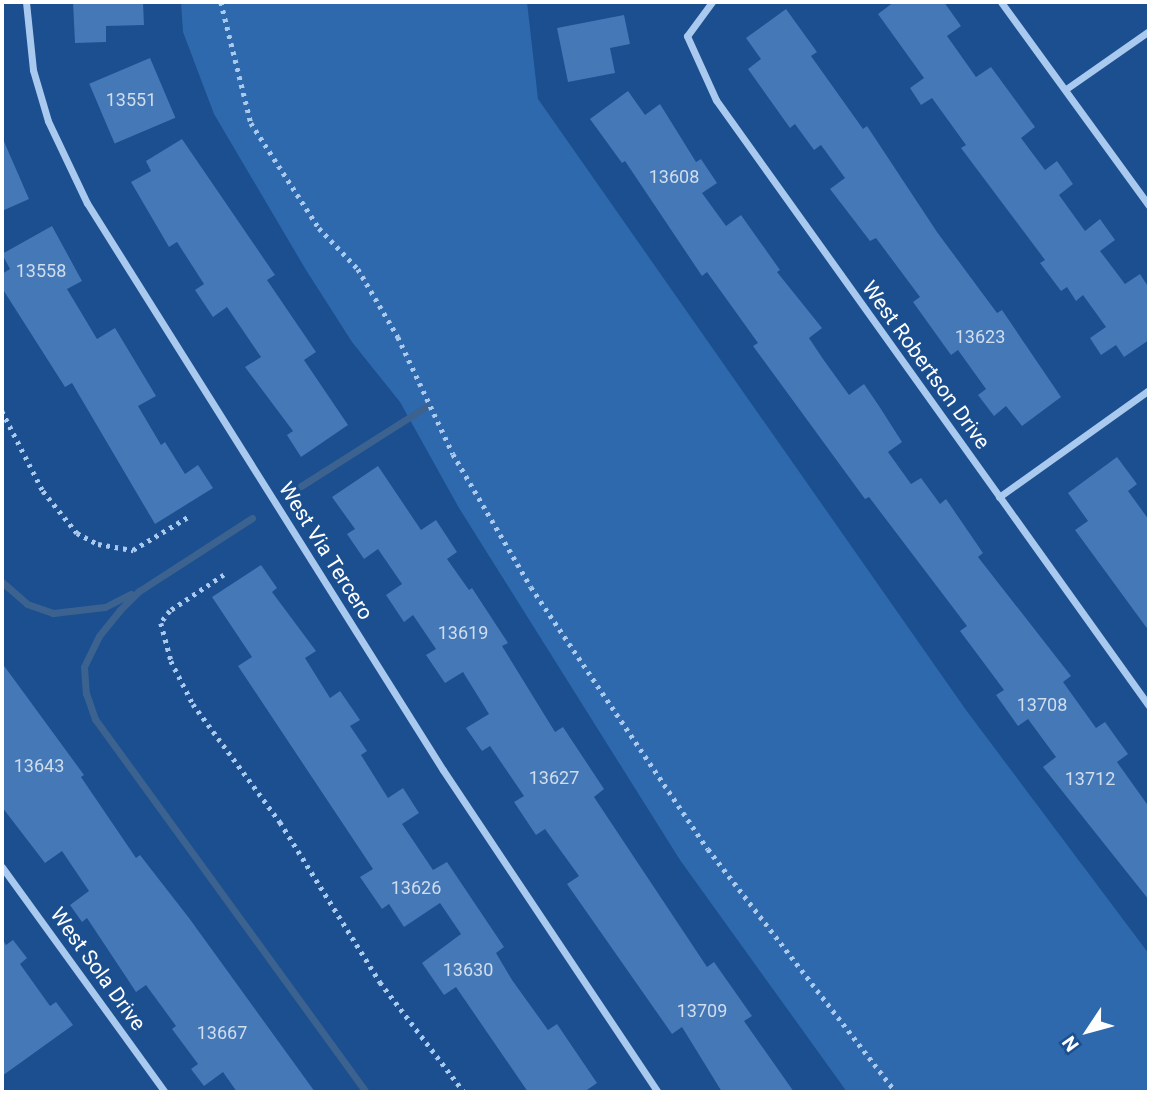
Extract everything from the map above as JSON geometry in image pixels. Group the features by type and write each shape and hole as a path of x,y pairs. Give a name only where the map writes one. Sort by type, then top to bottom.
{"street":[{"name":"West Via Tercero","path":"26,2 33,71 44,109 87,203 443,770 658,1092"},
{"name":"West Robertson Drive","path":"712,2 687,36 716,100 1149,706"},
{"path":"1001,2 1149,206"},
{"path":"1066,89 1149,31"},
{"path":"999,497 1149,390"},
{"name":"West Sola Drive","path":"2,867 165,1092"}],"path":[{"path":"221,2 251,123 319,228 358,270 398,337 453,454 531,587 708,849 895,1092"},
{"path":"2,411 43,491 76,533 98,544 133,550 188,517"},
{"path":"224,575 170,611 161,623 172,661 193,704 280,822 380,982 464,1092"}],"shaded area":[{"path":"181,2 527,2 538,99 966,710 1149,954 1149,1092 847,1092 680,860 459,508 400,402 352,342 306,270 214,114 183,32"}],"building":[{"path":"73,2 143,2 144,25 106,26 106,42 75,43"},
{"path":"894,2 944,2 961,26 947,36 976,77 991,67 1035,127 1021,138 1045,170 1057,161 1073,184 1059,195 1085,231 1100,219 1115,240 1100,251 1125,284 1140,274 1149,288 1149,340 1124,357 1116,345 1101,355 1090,338 1106,327 1083,295 1076,301 1067,287 1061,291 1040,263 1045,260 961,148 966,145 932,98 921,105 910,88 924,78 878,14"},
{"path":"786,9 817,52 811,56 863,129 867,126 937,232 997,313 1002,310 1061,397 1022,426 1006,406 994,416 978,395 986,389 958,350 951,355 913,302 920,297 876,238 870,241 830,189 845,178 821,145 814,150 795,124 790,128 748,69 761,59 746,38"},
{"path":"624,15 630,44 610,48 615,73 568,82 557,28"},
{"path":"150,58 175,118 115,144 89,84"},
{"path":"628,91 645,115 660,104 696,162 701,159 717,183 702,193 726,226 741,215 780,270 777,272 822,328 809,338 849,395 864,384 879,406 902,442 888,452 911,484 921,478 940,504 946,499 983,553 978,557 1071,676 1063,682 1096,728 1105,722 1128,754 1117,762 1149,807 1149,900 1043,767 1056,757 1028,719 1018,726 996,695 1004,690 960,631 967,626 869,497 865,499 753,346 758,343 707,272 702,276 625,161 622,163 590,119"},
{"path":"2,137 29,199 2,211"},
{"path":"182,139 275,275 267,280 316,352 304,360 348,425 301,457 287,435 293,431 245,367 261,357 227,307 213,317 195,290 204,284 177,242 169,247 131,182 151,171 146,161"},
{"path":"52,226 82,281 67,289 97,339 115,328 156,396 138,406 161,445 165,442 185,474 198,465 213,488 155,524 72,383 65,387 2,288 2,274 10,269 2,254"},
{"path":"1117,457 1137,484 1128,491 1149,520 1149,631 1075,530 1088,521 1068,493"},
{"path":"378,466 421,530 436,520 457,552 447,559 469,590 472,588 508,643 502,646 555,732 563,727 604,789 594,797 707,967 714,962 752,1016 744,1021 794,1092 722,1092 682,1027 672,1034 567,884 579,876 545,829 536,835 514,802 524,796 490,746 482,751 466,728 489,714 463,672 445,683 426,655 436,649 413,615 404,622 386,595 402,584 378,549 364,559 347,534 355,529 332,497"},
{"path":"261,565 277,588 272,592 316,651 305,658 330,698 340,691 360,720 350,726 367,751 361,755 388,798 403,788 419,813 402,824 433,870 447,862 504,947 496,953 512,980 548,1030 557,1024 597,1083 584,1092 528,1092 456,987 444,995 422,963 461,934 440,903 404,927 389,904 382,909 360,877 373,869 238,666 252,657 212,597"},
{"path":"2,663 84,775 81,777 136,858 140,855 189,918 315,1092 237,1092 223,1072 204,1086 191,1069 198,1064 172,1029 176,1026 146,985 136,992 87,918 82,922 70,905 89,891 62,851 45,863 2,807"},
{"path":"2,939 6,945 13,940 27,958 20,964 50,1006 56,1002 73,1025 2,1076"}],"waterway":[{"path":"301,486 427,406"},
{"path":"252,518 139,591 120,610 99,636 84,667 86,693 95,719 366,1092"},
{"path":"2,582 27,604 53,613 105,607 131,594"}]}
